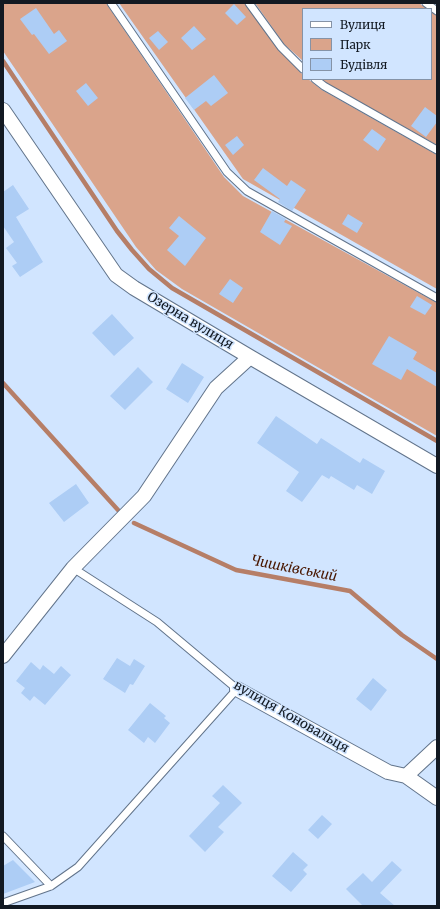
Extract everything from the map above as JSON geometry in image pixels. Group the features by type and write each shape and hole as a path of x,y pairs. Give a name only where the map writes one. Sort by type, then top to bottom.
{"street":[{"name":"Озерна вулиця","path":"3,110 116,275 134,288 437,466"},
{"path":"3,656 73,568 144,496 216,388 250,357"},
{"name":"вулиця Коновальця","path":"237,689 388,772 406,776 437,798"},
{"path":"406,776 437,747"}],"lane":[{"path":"111,3 227,172 247,191 437,298"},
{"path":"249,3 281,47 302,68"},
{"path":"426,3 437,11"},
{"path":"316,80 324,86 437,150"},
{"name":"вулиця Коновальця","path":"73,568 157,622 237,689"},
{"path":"3,903 51,886 78,867 237,689"},
{"path":"3,836 51,886"}],"green space":[{"path":"3,3 106,3 224,177 243,196 437,303 437,436 182,289 156,270 136,247 3,51"},
{"path":"119,3 245,3 280,51 302,74 302,80 309,80 322,90 437,155 437,289 243,179"},
{"path":"255,3 419,3 426,8 302,8 302,60 284,44"},
{"path":"432,13 437,16 437,145 323,80 432,80"}],"building":[{"path":"234,4 246,17 237,25 225,13"},
{"path":"36,8 54,34 59,30 67,41 49,54 34,34 32,35 20,19"},
{"path":"194,26 206,39 192,50 181,38"},
{"path":"158,31 168,42 159,50 149,38"},
{"path":"214,75 228,93 211,106 206,101 194,110 185,98"},
{"path":"86,83 98,98 88,106 76,91"},
{"path":"425,107 437,116 437,122 426,137 411,126"},
{"path":"372,129 386,139 378,151 363,140"},
{"path":"237,136 244,145 233,155 225,145"},
{"path":"263,168 287,186 291,180 306,190 292,211 278,202 280,199 254,180"},
{"path":"13,185 29,209 16,217 43,262 20,277 12,266 17,263 6,248 14,242 3,226 3,192"},
{"path":"272,211 286,219 284,222 292,226 280,245 260,232"},
{"path":"348,214 363,223 357,233 342,224"},
{"path":"179,216 206,238 185,266 167,250 179,236 169,228"},
{"path":"230,279 243,288 233,303 219,294"},
{"path":"417,296 432,305 425,315 410,307"},
{"path":"112,314 134,338 114,356 92,333"},
{"path":"389,336 417,352 413,359 437,373 437,387 407,369 401,380 372,364"},
{"path":"182,363 204,377 188,403 166,389"},
{"path":"138,367 153,382 125,410 110,396"},
{"path":"276,416 317,444 321,438 360,463 363,458 385,471 372,494 357,485 354,490 331,476 329,479 322,475 302,502 286,491 299,472 257,443"},
{"path":"76,484 89,503 64,522 49,503"},
{"path":"117,658 130,666 134,659 145,666 133,685 130,684 125,693 103,679"},
{"path":"31,662 40,670 43,665 54,674 61,666 71,675 45,705 34,696 30,701 21,693 25,688 16,681"},
{"path":"373,678 387,690 371,711 356,699"},
{"path":"150,703 166,716 164,718 170,723 155,743 148,737 144,743 128,730"},
{"path":"223,785 242,803 218,827 224,832 205,852 189,836 220,803 212,796"},
{"path":"322,815 332,824 318,839 308,830"},
{"path":"293,852 308,865 303,870 307,874 291,892 272,876"},
{"path":"13,860 35,882 3,894 3,866"},
{"path":"392,861 402,870 380,893 395,906 363,906 346,889 363,873 372,882"}],"waterway":[{"path":"3,61 117,231 149,269 172,288 437,441"},
{"name":"Чишківський","path":"3,383 118,510"},
{"name":"Чишківський","path":"134,523 236,570 350,591 402,635 437,659"}]}
